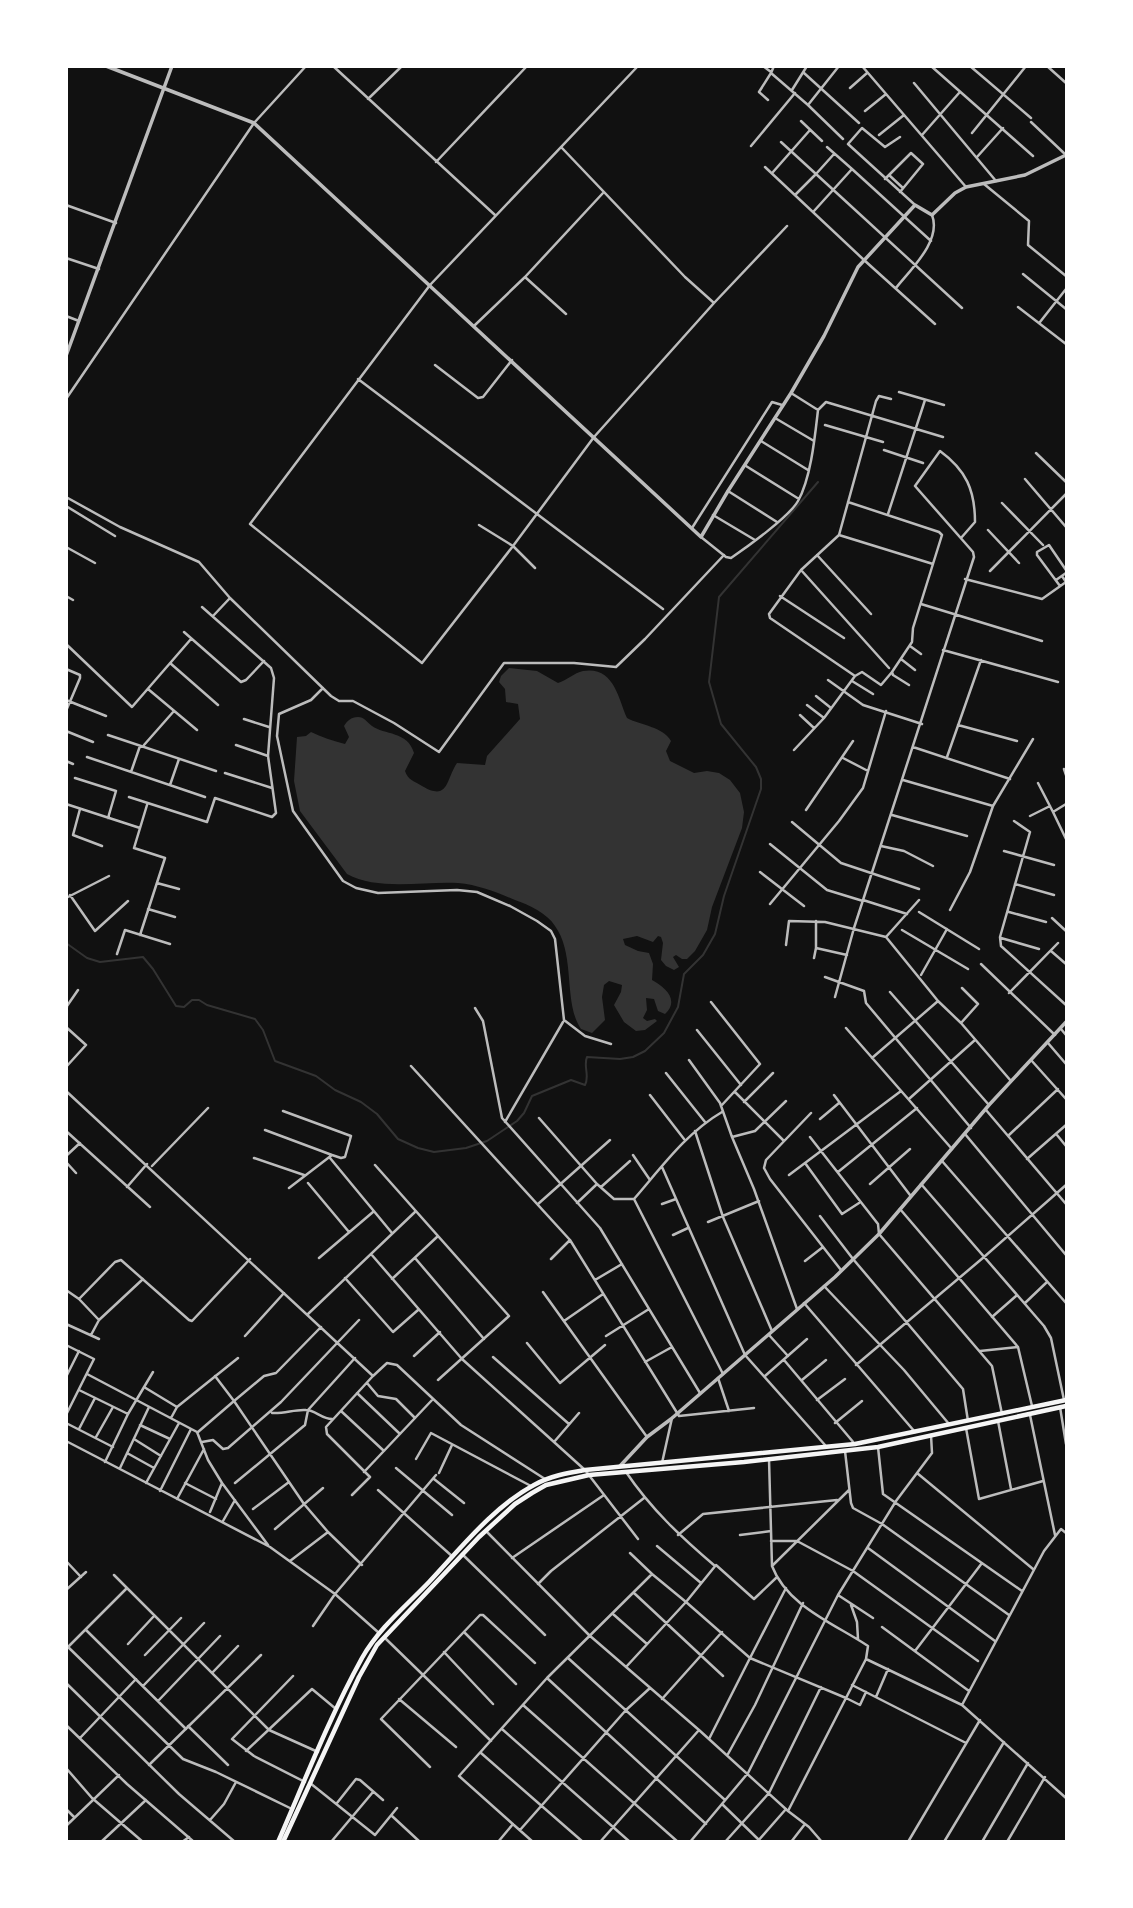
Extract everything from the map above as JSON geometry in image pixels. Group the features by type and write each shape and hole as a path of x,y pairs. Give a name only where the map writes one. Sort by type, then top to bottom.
{"main road":[{"path":"280,1842 292,1809 307,1782 318,1752 363,1656 453,1557 503,1508 531,1486 545,1479 587,1472 855,1444 1033,1406 1066,1402"},
{"path":"619,1470 626,1472 878,1447 1060,1407 1066,1402"},
{"path":"280,1842 307,1782 382,1634 515,1504 546,1485 587,1472"}],"street":[{"path":"106,66 254,123 701,537 724,555 731,558 755,541 799,499 814,442 818,410 827,402 943,437"},
{"path":"66,356 172,66"},
{"path":"66,399 254,123 306,66"},
{"path":"333,66 495,215"},
{"path":"368,99 402,66"},
{"path":"436,162 527,66"},
{"path":"638,66 430,285 250,524 422,663 594,437 787,226"},
{"path":"763,66 843,139"},
{"path":"768,100 759,92 774,66"},
{"path":"751,145 793,92 807,66"},
{"path":"808,105 839,66"},
{"path":"862,66 966,187"},
{"path":"932,215 955,193 966,187 1025,175 1066,155 1004,94 970,66"},
{"path":"1047,66 1066,83"},
{"path":"933,67 959,93 1033,156"},
{"path":"972,133 1024,67"},
{"path":"804,73 859,123"},
{"path":"850,88 867,73"},
{"path":"914,83 996,181"},
{"path":"922,135 959,93"},
{"path":"865,111 886,94"},
{"path":"879,135 904,115"},
{"path":"801,121 822,141"},
{"path":"896,288 931,241 935,226 932,215 915,205 848,143 861,128 885,148 900,137"},
{"path":"976,158 1003,128"},
{"path":"772,173 810,130"},
{"path":"781,142 962,309"},
{"path":"827,146 931,241"},
{"path":"562,148 603,193 714,303"},
{"path":"795,195 834,153"},
{"path":"885,179 911,153 923,164 900,192"},
{"path":"765,166 935,324"},
{"path":"814,211 852,169"},
{"path":"889,175 903,188"},
{"path":"892,185 896,181"},
{"path":"984,184 1029,222 1028,245 1066,276"},
{"path":"475,325 525,277 603,193"},
{"path":"66,205 116,223"},
{"path":"701,537 791,393 858,267 915,205"},
{"path":"66,258 99,269"},
{"path":"1023,274 1066,309"},
{"path":"525,277 566,314"},
{"path":"1040,323 1066,289"},
{"path":"1018,307 1066,344"},
{"path":"66,316 79,321"},
{"path":"435,365 478,398 483,397 512,360"},
{"path":"358,379 663,610"},
{"path":"900,392 944,405"},
{"path":"791,393 818,410"},
{"path":"855,676 770,618 769,614 801,570 839,535 877,397 891,399"},
{"path":"888,515 925,401"},
{"path":"692,528 772,402 782,405"},
{"path":"775,418 814,442"},
{"path":"825,425 883,442"},
{"path":"761,441 808,470"},
{"path":"884,450 923,463"},
{"path":"835,997 854,928 922,724 974,554 915,486 940,451 970,484 976,519 961,538"},
{"path":"1036,453 1066,482"},
{"path":"746,466 799,499"},
{"path":"1025,479 1066,527"},
{"path":"728,491 777,522"},
{"path":"990,571 1066,494"},
{"path":"66,497 120,527 199,562 230,598 339,701 353,701 439,752 504,663 573,663 616,667 724,555"},
{"path":"794,750 824,718 855,676 862,672 881,685 910,646 942,535 848,502"},
{"path":"1002,503 1042,545"},
{"path":"66,506 115,536"},
{"path":"713,515 755,541"},
{"path":"479,525 513,546 535,568"},
{"path":"988,530 1019,563"},
{"path":"839,535 933,564"},
{"path":"1056,580 1066,572 1049,545 1037,552 1037,555 1060,586"},
{"path":"66,547 95,563"},
{"path":"817,555 871,614"},
{"path":"801,570 889,668"},
{"path":"965,579 1042,599 1066,582 1062,576"},
{"path":"66,596 73,600"},
{"path":"780,596 844,638"},
{"path":"214,616 230,598"},
{"path":"920,604 1042,641"},
{"path":"128,797 207,822 215,798 272,817 276,813 268,756 274,678 271,668 202,607"},
{"path":"184,632 241,682 264,661"},
{"path":"66,644 132,707 191,639"},
{"path":"910,646 921,654"},
{"path":"943,650 1058,682"},
{"path":"901,659 915,670"},
{"path":"947,757 981,660"},
{"path":"170,663 218,705"},
{"path":"66,669 80,675 66,711"},
{"path":"892,672 909,685"},
{"path":"828,680 863,705 922,724"},
{"path":"852,681 873,694"},
{"path":"323,688 311,700 279,715 277,736 293,811 343,881 355,888 378,893 457,890 477,892 537,921 551,931 555,939 564,1020 505,1122"},
{"path":"148,689 197,730"},
{"path":"816,696 831,708"},
{"path":"69,700 106,716"},
{"path":"807,705 824,718"},
{"path":"131,773 141,746 174,711"},
{"path":"770,904 863,788 886,711"},
{"path":"800,715 814,728"},
{"path":"244,719 270,727"},
{"path":"958,724 1017,741"},
{"path":"66,731 93,742"},
{"path":"108,735 216,771"},
{"path":"950,910 970,872 993,806 1033,739"},
{"path":"806,810 853,741"},
{"path":"236,746 268,756"},
{"path":"913,747 1010,779"},
{"path":"87,757 205,797"},
{"path":"841,758 868,772"},
{"path":"170,785 179,759"},
{"path":"66,761 73,764"},
{"path":"1064,769 1066,775"},
{"path":"225,773 272,788"},
{"path":"75,778 116,791 108,818"},
{"path":"902,780 993,806"},
{"path":"1038,783 1066,839"},
{"path":"66,804 140,828"},
{"path":"140,935 165,858 134,848 148,804"},
{"path":"1053,812 1066,804"},
{"path":"1030,816 1050,806"},
{"path":"80,809 73,835 102,846"},
{"path":"892,815 967,836"},
{"path":"1014,821 1030,832 1000,937 1001,946 1066,1005"},
{"path":"792,822 841,863 919,889"},
{"path":"770,844 827,890 907,914"},
{"path":"881,846 904,851 933,866"},
{"path":"1004,851 1054,865"},
{"path":"760,872 804,906"},
{"path":"109,876 68,896 95,931 128,901"},
{"path":"157,883 179,889"},
{"path":"1015,884 1054,895"},
{"path":"886,937 919,900"},
{"path":"148,909 175,917"},
{"path":"919,912 979,948"},
{"path":"1007,912 1046,922"},
{"path":"1052,918 1066,931"},
{"path":"786,945 788,921 817,921 886,937 938,1001 961,1023 1011,1081"},
{"path":"814,958 817,921"},
{"path":"920,976 947,929"},
{"path":"117,954 125,930 170,944"},
{"path":"902,930 968,969"},
{"path":"1000,937 1038,949"},
{"path":"1009,993 1058,943"},
{"path":"816,948 847,956"},
{"path":"1051,951 1066,964"},
{"path":"981,964 1055,1035"},
{"path":"825,977 864,991 866,1003 971,1128"},
{"path":"961,1023 978,1004 962,988"},
{"path":"66,1016 67,1006 78,990"},
{"path":"890,992 1066,1204"},
{"path":"872,1058 938,1001"},
{"path":"711,1002 760,1062 760,1066 721,1106"},
{"path":"475,1008 483,1021 499,1109 505,1122 600,1228 700,1393"},
{"path":"564,1020 585,1036 611,1044"},
{"path":"619,1470 647,1437 675,1416 824,1286 879,1234 988,1107 1066,1022"},
{"path":"66,1027 86,1045 66,1067"},
{"path":"846,1028 952,1149"},
{"path":"1061,1029 1066,1035"},
{"path":"697,1030 741,1085"},
{"path":"909,1099 975,1040"},
{"path":"1048,1043 1066,1064"},
{"path":"66,1059 71,1062"},
{"path":"689,1060 721,1106 797,1309"},
{"path":"1031,1060 1066,1099"},
{"path":"411,1066 570,1240 675,1416 662,1463"},
{"path":"666,1073 705,1122"},
{"path":"744,1102 773,1073"},
{"path":"1008,1136 1058,1089"},
{"path":"66,1091 373,1376"},
{"path":"789,1175 901,1091"},
{"path":"734,1092 784,1141"},
{"path":"650,1095 685,1140"},
{"path":"834,1095 911,1196"},
{"path":"732,1137 755,1131 786,1101"},
{"path":"820,1119 839,1103"},
{"path":"127,1187 208,1108"},
{"path":"837,1172 917,1108"},
{"path":"265,1130 331,1156 345,1157 351,1138 349,1134 283,1111"},
{"path":"538,1118 614,1199 634,1199 685,1140 705,1122 722,1112"},
{"path":"811,1113 766,1160 764,1168 770,1180 841,1270"},
{"path":"1027,1159 1066,1125"},
{"path":"66,1131 150,1207"},
{"path":"695,1131 723,1217 770,1332 800,1381 855,1444"},
{"path":"965,1134 1066,1255"},
{"path":"1057,1135 1066,1146"},
{"path":"810,1138 878,1224 879,1234 992,1366 1002,1414"},
{"path":"538,1204 610,1140"},
{"path":"66,1156 80,1143"},
{"path":"870,1184 910,1149"},
{"path":"633,1155 650,1181"},
{"path":"289,1188 331,1156"},
{"path":"331,1156 392,1233"},
{"path":"254,1158 304,1175"},
{"path":"577,1203 630,1161"},
{"path":"942,1161 1066,1303"},
{"path":"66,1162 76,1173"},
{"path":"804,1163 842,1214 859,1203"},
{"path":"375,1165 509,1316 438,1380"},
{"path":"662,1167 745,1355 827,1448"},
{"path":"308,1183 349,1232"},
{"path":"922,1184 1025,1303 1051,1338 1066,1402"},
{"path":"856,1365 1066,1185"},
{"path":"634,1199 723,1374"},
{"path":"662,1204 676,1199"},
{"path":"708,1223 758,1200"},
{"path":"900,1209 1018,1347 1033,1406"},
{"path":"308,1314 416,1211"},
{"path":"319,1258 373,1212"},
{"path":"820,1216 963,1389 968,1421"},
{"path":"673,1235 688,1228"},
{"path":"392,1279 438,1236"},
{"path":"551,1259 570,1240"},
{"path":"805,1261 823,1247"},
{"path":"371,1254 462,1359 587,1472 638,1539"},
{"path":"415,1258 484,1339"},
{"path":"79,1299 118,1260 125,1262 192,1321 250,1259"},
{"path":"595,1280 622,1264"},
{"path":"345,1278 394,1332 418,1310"},
{"path":"91,1335 99,1320 143,1279"},
{"path":"1025,1303 1047,1282"},
{"path":"824,1286 880,1344 950,1425"},
{"path":"66,1290 99,1320"},
{"path":"543,1292 647,1437"},
{"path":"245,1336 284,1293"},
{"path":"564,1321 603,1294"},
{"path":"992,1317 1017,1295"},
{"path":"804,1303 915,1432"},
{"path":"606,1336 649,1309"},
{"path":"202,1442 213,1440 225,1450 270,1412 359,1320"},
{"path":"66,1324 99,1339"},
{"path":"197,1432 264,1376 275,1373 321,1327"},
{"path":"414,1356 440,1332"},
{"path":"765,1376 807,1339"},
{"path":"527,1343 559,1383 605,1345"},
{"path":"66,1345 94,1359 66,1415"},
{"path":"645,1362 672,1346"},
{"path":"980,1351 1018,1347"},
{"path":"66,1377 79,1351"},
{"path":"493,1357 569,1424"},
{"path":"170,1419 177,1406 238,1358"},
{"path":"235,1483 305,1425 308,1410 355,1358"},
{"path":"800,1381 826,1360"},
{"path":"66,1363 72,1365"},
{"path":"352,1495 370,1478 327,1434 326,1427 387,1363 392,1363 461,1425 545,1479"},
{"path":"105,1462 128,1413 153,1373"},
{"path":"87,1374 197,1432 208,1460 222,1483 270,1547"},
{"path":"215,1376 304,1504 327,1532 362,1565"},
{"path":"718,1378 729,1411"},
{"path":"817,1400 845,1379"},
{"path":"367,1383 378,1396 396,1399 415,1418"},
{"path":"144,1387 177,1406"},
{"path":"79,1390 128,1413"},
{"path":"357,1393 400,1434"},
{"path":"79,1429 95,1398"},
{"path":"364,1472 433,1399"},
{"path":"835,1423 862,1401"},
{"path":"66,1403 71,1405"},
{"path":"96,1437 113,1407"},
{"path":"119,1469 149,1407"},
{"path":"1060,1407 1066,1444"},
{"path":"675,1416 754,1408"},
{"path":"270,1412 282,1414 308,1410 324,1419 332,1419"},
{"path":"341,1411 384,1451"},
{"path":"554,1442 579,1413"},
{"path":"1030,1414 1055,1535"},
{"path":"998,1421 1011,1490"},
{"path":"66,1423 113,1447"},
{"path":"146,1483 179,1423"},
{"path":"140,1425 170,1439"},
{"path":"966,1427 979,1499 1044,1481"},
{"path":"160,1490 191,1429"},
{"path":"416,1459 430,1433 531,1486"},
{"path":"690,1842 748,1773 838,1595 896,1501 932,1453 931,1435"},
{"path":"134,1439 161,1456"},
{"path":"66,1441 223,1521 290,1561 335,1594 382,1634 491,1741"},
{"path":"313,1626 335,1594 436,1475 453,1445"},
{"path":"878,1447 883,1494 1021,1591"},
{"path":"177,1499 205,1449"},
{"path":"845,1451 853,1508 882,1524 1009,1615"},
{"path":"127,1453 154,1468"},
{"path":"568,1658 677,1756 759,1841 787,1810 866,1659 868,1646 824,1620 776,1578 772,1566 769,1459"},
{"path":"396,1468 452,1516"},
{"path":"626,1472 644,1498 678,1535 754,1599 776,1578"},
{"path":"917,1473 1033,1569"},
{"path":"436,1475 464,1503"},
{"path":"253,1509 289,1482"},
{"path":"185,1483 216,1499"},
{"path":"209,1514 222,1483"},
{"path":"275,1529 323,1488"},
{"path":"378,1490 453,1557"},
{"path":"772,1566 849,1490"},
{"path":"512,1558 604,1495"},
{"path":"538,1584 644,1498"},
{"path":"223,1521 235,1500"},
{"path":"678,1535 703,1514 837,1500"},
{"path":"962,1705 1033,1569 1066,1523"},
{"path":"1061,1529 1066,1533"},
{"path":"486,1531 589,1635 748,1773 822,1842"},
{"path":"740,1535 771,1531"},
{"path":"290,1561 327,1532"},
{"path":"771,1541 797,1541 853,1571 978,1661"},
{"path":"657,1546 701,1583"},
{"path":"867,1548 996,1641"},
{"path":"631,1553 750,1658 774,1665 860,1705 866,1692"},
{"path":"462,1554 545,1635"},
{"path":"66,1561 81,1577"},
{"path":"915,1651 982,1563"},
{"path":"626,1667 715,1566"},
{"path":"66,1590 86,1572"},
{"path":"533,1842 459,1776 547,1678 652,1574"},
{"path":"114,1575 269,1730 318,1752"},
{"path":"127,1588 67,1647 120,1695 183,1759 292,1809"},
{"path":"709,1739 786,1588"},
{"path":"634,1593 723,1676"},
{"path":"838,1595 873,1618"},
{"path":"727,1755 803,1603"},
{"path":"851,1603 858,1639"},
{"path":"613,1614 647,1644"},
{"path":"430,1767 382,1722 382,1717 480,1615 535,1663"},
{"path":"128,1644 155,1616"},
{"path":"145,1654 181,1618"},
{"path":"143,1686 204,1623"},
{"path":"882,1627 969,1691"},
{"path":"86,1630 228,1765"},
{"path":"464,1632 516,1684"},
{"path":"662,1699 722,1632"},
{"path":"158,1701 220,1636"},
{"path":"212,1673 238,1646"},
{"path":"444,1652 493,1704"},
{"path":"149,1765 261,1655"},
{"path":"866,1659 962,1705 1066,1798"},
{"path":"876,1697 888,1669"},
{"path":"293,1676 232,1739 246,1751 307,1782 337,1803 374,1835 397,1808"},
{"path":"547,1678 706,1824"},
{"path":"79,1738 136,1679"},
{"path":"66,1683 149,1765 234,1842"},
{"path":"852,1685 966,1743"},
{"path":"725,1842 769,1793 821,1687"},
{"path":"520,1830 626,1710 650,1688"},
{"path":"246,1751 312,1689 337,1710"},
{"path":"399,1699 456,1747"},
{"path":"523,1705 678,1842"},
{"path":"908,1842 980,1720"},
{"path":"66,1725 194,1842"},
{"path":"502,1729 630,1842"},
{"path":"600,1842 699,1730"},
{"path":"944,1842 1004,1742"},
{"path":"481,1753 583,1842"},
{"path":"982,1842 1028,1762"},
{"path":"66,1768 92,1798 143,1842"},
{"path":"66,1826 92,1798 119,1775"},
{"path":"1007,1842 1045,1777"},
{"path":"337,1803 356,1779 383,1800"},
{"path":"209,1821 224,1804 236,1782"},
{"path":"331,1842 373,1791"},
{"path":"101,1842 146,1800"},
{"path":"66,1809 75,1817"},
{"path":"391,1815 420,1842"},
{"path":"498,1842 513,1824"},
{"path":"791,1842 805,1824"},
{"path":"182,1842 189,1838"}],"shaded area":[{"path":"509,668 537,671 558,683 583,671 602,673 613,685 627,718 657,729 671,741 666,751 670,761 694,773 719,773 730,780 740,793 744,812 742,828 712,907 707,930 695,951 687,959 676,955 673,957 679,967 674,970 661,960 661,937 658,936 653,942 637,936 623,939 625,945 649,953 653,964 652,980 666,990 671,999 665,1014 658,1011 654,999 646,998 647,1010 643,1018 657,1021 645,1030 636,1031 624,1022 614,1005 622,985 609,981 604,985 602,997 605,1020 592,1033 581,1029 572,1006 568,964 561,938 552,921 537,910 494,892 466,884 386,884 347,874 300,811 294,781 297,737 311,732 345,744 349,737 344,726 353,718 362,718 377,729 407,741 414,753 406,774 431,790 442,790 446,786 457,763 485,765 487,756 520,719 518,704 506,702 505,689 499,682"}],"waterway":[{"path":"66,943 87,958 100,962 143,957 176,1006 184,1007 192,1000 199,1000 207,1005 255,1019 263,1030 275,1061 316,1076 377,1114 398,1139 434,1152 466,1148 487,1141 517,1121 532,1096 571,1080 585,1085 587,1057 620,1059 645,1051 664,1033 678,1007 684,974 703,955 715,934 724,896 761,789 761,779 756,767 721,724 709,682 719,597 818,482"}]}
